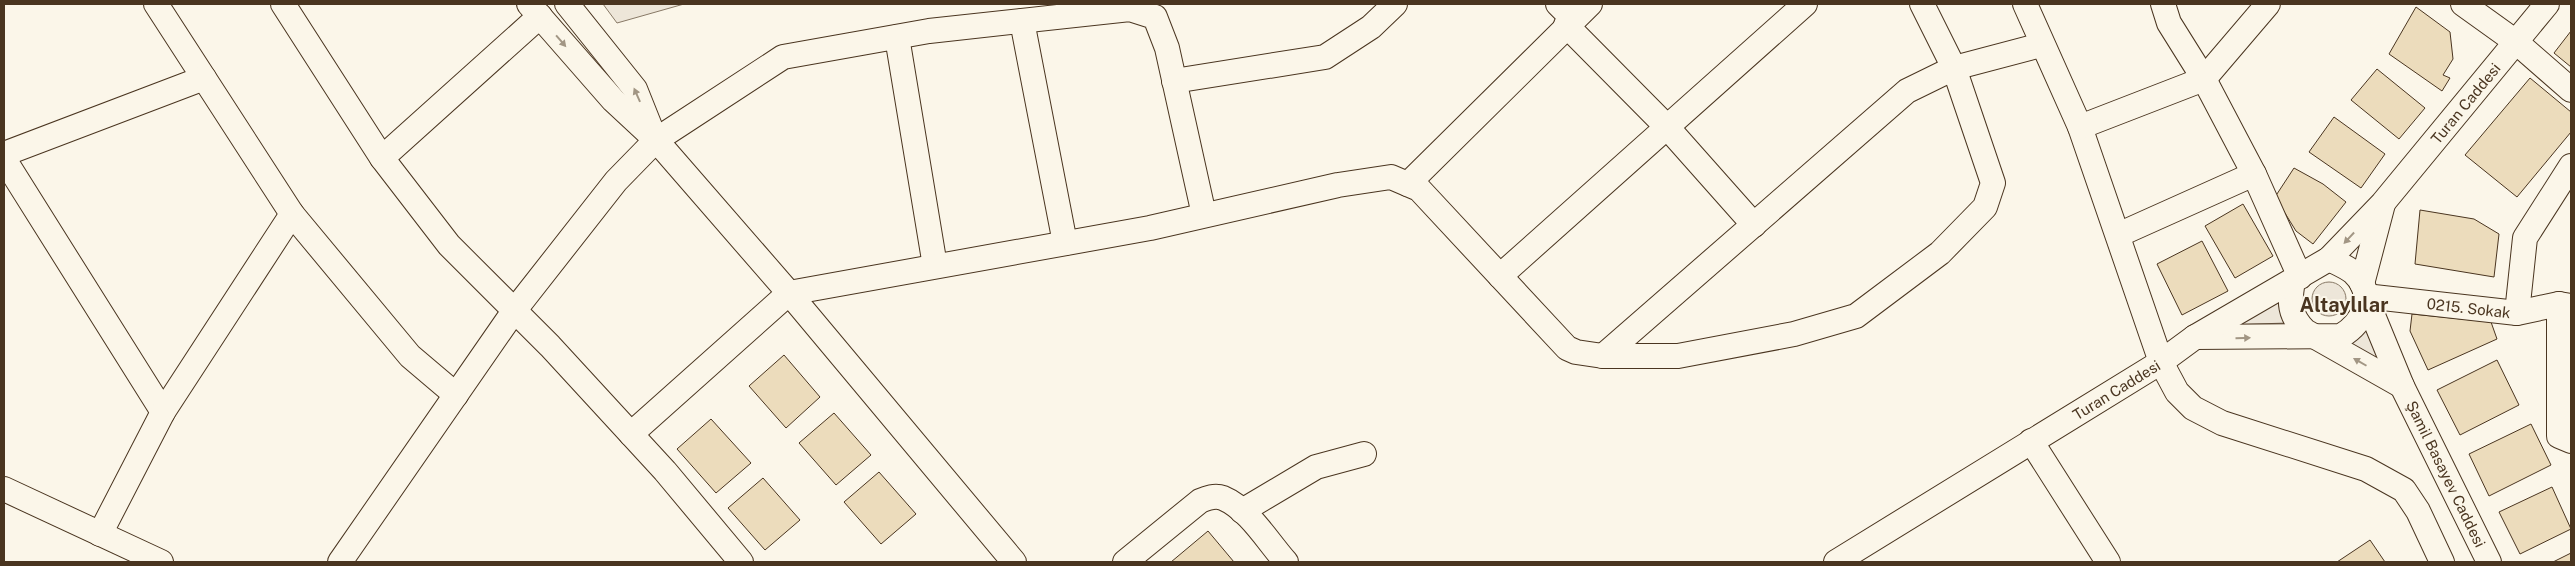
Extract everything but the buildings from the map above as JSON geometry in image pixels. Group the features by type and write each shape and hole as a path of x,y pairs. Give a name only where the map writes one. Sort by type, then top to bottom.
{"street":[{"path":"156,4 292,214 410,356 456,395"},
{"path":"282,4 382,158 449,245 631,434 665,471 741,562"},
{"path":"567,4 635,89 656,140"},
{"path":"1174,81 1325,57 1371,26 1395,4"},
{"path":"1500,276 1805,4"},
{"path":"631,434 789,293 1065,243 1204,215 1338,184 1391,177 1419,189 1567,348 1576,352 1603,356 1678,356 1794,334 1856,316 1940,253 1985,207 1993,183 1954,68 1922,4"},
{"path":"2025,4 2080,127 2160,362 2177,392 2193,408 2222,423 2366,469 2404,490 2418,511 2442,562"},
{"path":"2163,4 2169,23 2204,78 2254,174 2297,279 2289,299 2290,311 2296,322 2316,337 2341,336 2352,330 2361,319 2365,309 2364,290 2354,274 2329,260"},
{"path":"2080,127 2204,78 2268,4"},
{"path":"2463,4 2516,42 2571,90"},
{"name":"Turan Caddesi","path":"1836,562 2160,362 2194,337 2329,260 2383,203 2547,4"},
{"path":"340,562 514,311 616,182 656,140 783,57 897,37 1022,20 1130,9 1155,16 1167,48 1204,215"},
{"path":"382,158 535,10 612,100 656,140 789,293 1014,562"},
{"path":"1408,184 1572,13 1667,127 1754,225"},
{"path":"1022,20 1065,243"},
{"path":"897,37 935,266"},
{"path":"1603,356 1907,91 1954,68 2042,45"},
{"path":"4,154 204,78"},
{"path":"4,159 163,412"},
{"path":"2517,313 2524,238 2571,166"},
{"path":"2118,235 2254,174"},
{"name":"Turan Caddesi","path":"2364,290 2383,203"},
{"path":"100,534 163,412 292,214"},
{"name":"0215. Sokak","path":"2364,290 2517,313 2565,305"},
{"name":"Şamil Basayev Caddesi","path":"2364,290 2402,386 2489,562"},
{"path":"2565,305 2559,436 2571,441"},
{"name":"Şamil Basayev Caddesi","path":"2194,337 2316,337 2402,386"},
{"path":"2031,442 2108,562"},
{"path":"1242,511 1316,468 1364,454"},
{"path":"4,489 161,562"},
{"path":"1137,559 1200,501 1210,497 1222,498 1242,511 1286,562"}],"shaded area":[{"path":"603,4 684,4 617,23"},
{"path":"2329,282 2341,287 2346,299 2341,311 2329,316 2317,311 2312,299 2317,287"},
{"path":"2281,301 2286,323 2229,325"},
{"path":"2369,325 2390,373 2348,342"}],"district":[{"name":"Altaylılar","path":"2344,305"}]}
